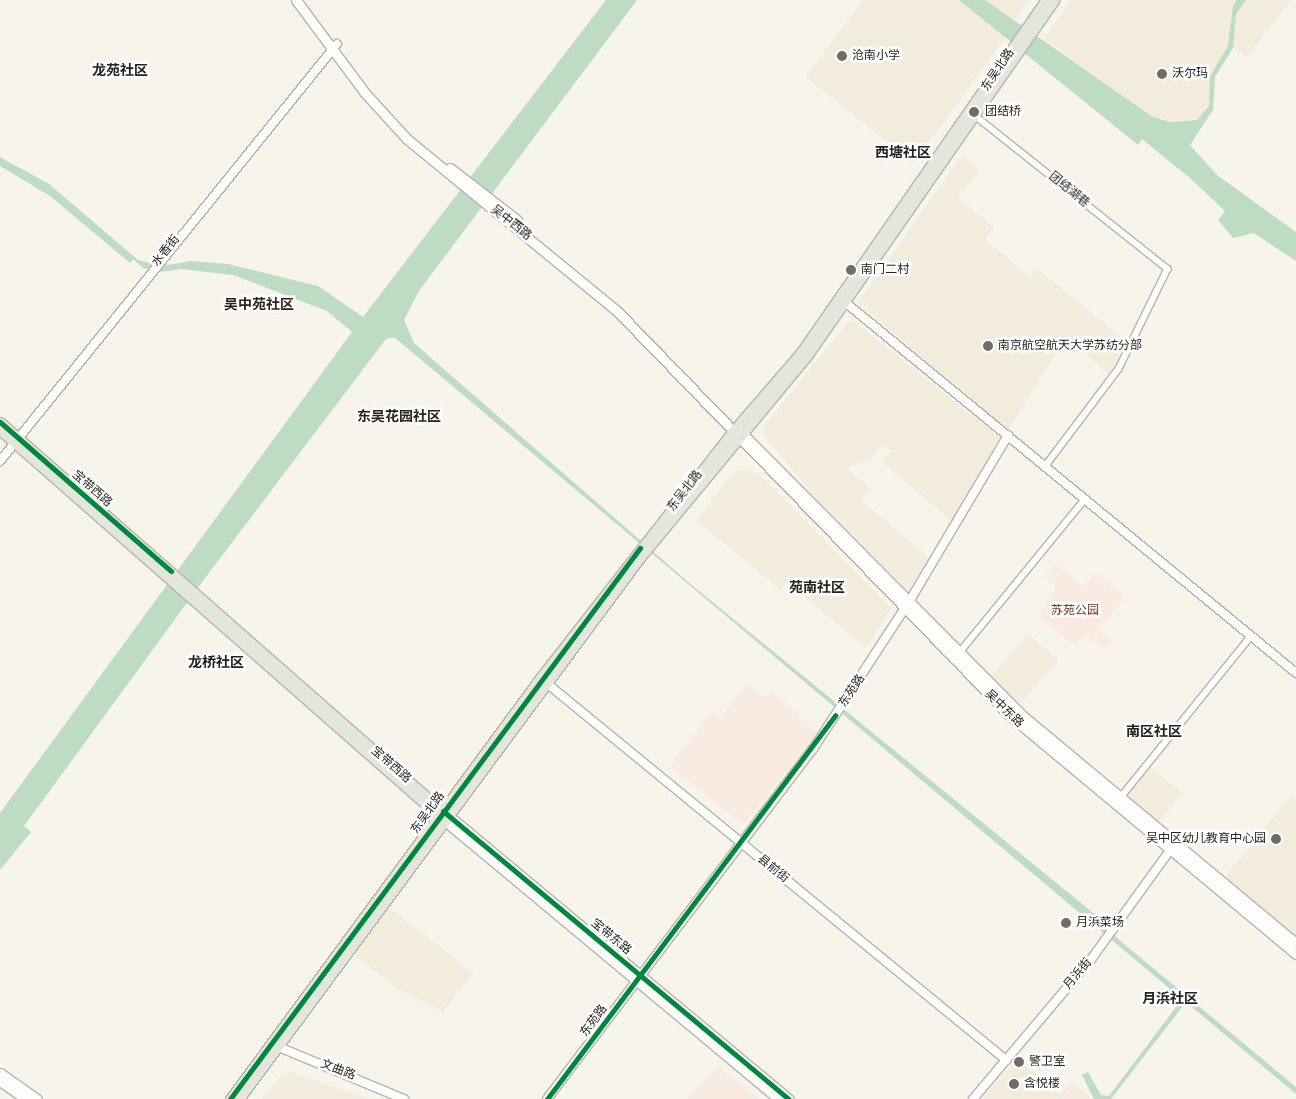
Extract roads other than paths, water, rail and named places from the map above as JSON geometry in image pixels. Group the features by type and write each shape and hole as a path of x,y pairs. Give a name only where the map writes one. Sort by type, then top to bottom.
{"main road":[{"name":"吴中西路","path":"296,0 401,124 461,181 489,201 622,307 736,432"},
{"name":"吴中西路","path":"303,0 334,46"},
{"name":"东吴北路","path":"1031,28 1046,0"},
{"name":"东吴北路","path":"230,1099 274,1045 543,680 841,299 1031,28 1054,0"},
{"name":"宝带西路","path":"0,422 17,441 443,816"},
{"name":"宝带西路","path":"0,430 17,441"},
{"name":"吴中东路","path":"736,432 1022,726 1296,944"},
{"name":"吴中东路","path":"906,606 959,653 1037,729 1120,798 1173,847 1296,954"},
{"name":"宝带东路","path":"443,816 789,1099"},
{"name":"宝带东路","path":"640,978 779,1099"},
{"name":"东吴北路","path":"239,1099 274,1045"},
{"path":"0,1073 37,1099"},
{"path":"0,1081 26,1099"}],"street":[{"name":"水香街","path":"0,461 156,262 334,46"},
{"name":"团结湖巷","path":"973,113 1168,269 1119,369 1046,466"},
{"path":"841,299 1296,673"},
{"name":"东苑路","path":"547,1099 640,978 836,715 906,606 1008,435"},
{"path":"959,653 1085,499"},
{"path":"1120,798 1251,636"},
{"name":"县前街","path":"543,680 1006,1060"},
{"name":"月浜街","path":"973,1099 1106,938 1173,847"},
{"name":"文曲路","path":"274,1045 404,1099"}],"place":[{"name":"沧南小学","path":"842,56"},
{"name":"沃尔玛","path":"1162,74"},
{"name":"团结桥","path":"974,112"},
{"name":"南门二村","path":"851,270"},
{"name":"南京航空航天大学苏纺分部","path":"988,346"},
{"name":"吴中区幼儿教育中心园","path":"1276,839"},
{"name":"月浜菜场","path":"1066,923"},
{"name":"警卫室","path":"1019,1062"},
{"name":"含悦楼","path":"1014,1084"}],"district":[{"name":"龙苑社区","path":"120,71"},
{"name":"西塘社区","path":"903,153"},
{"name":"吴中苑社区","path":"259,305"},
{"name":"东吴花园社区","path":"399,417"},
{"name":"苑南社区","path":"817,588"},
{"name":"龙桥社区","path":"216,663"},
{"name":"南区社区","path":"1154,732"},
{"name":"月浜社区","path":"1170,999"}],"park label":[{"name":"苏苑公园","path":"1075,611"}]}
